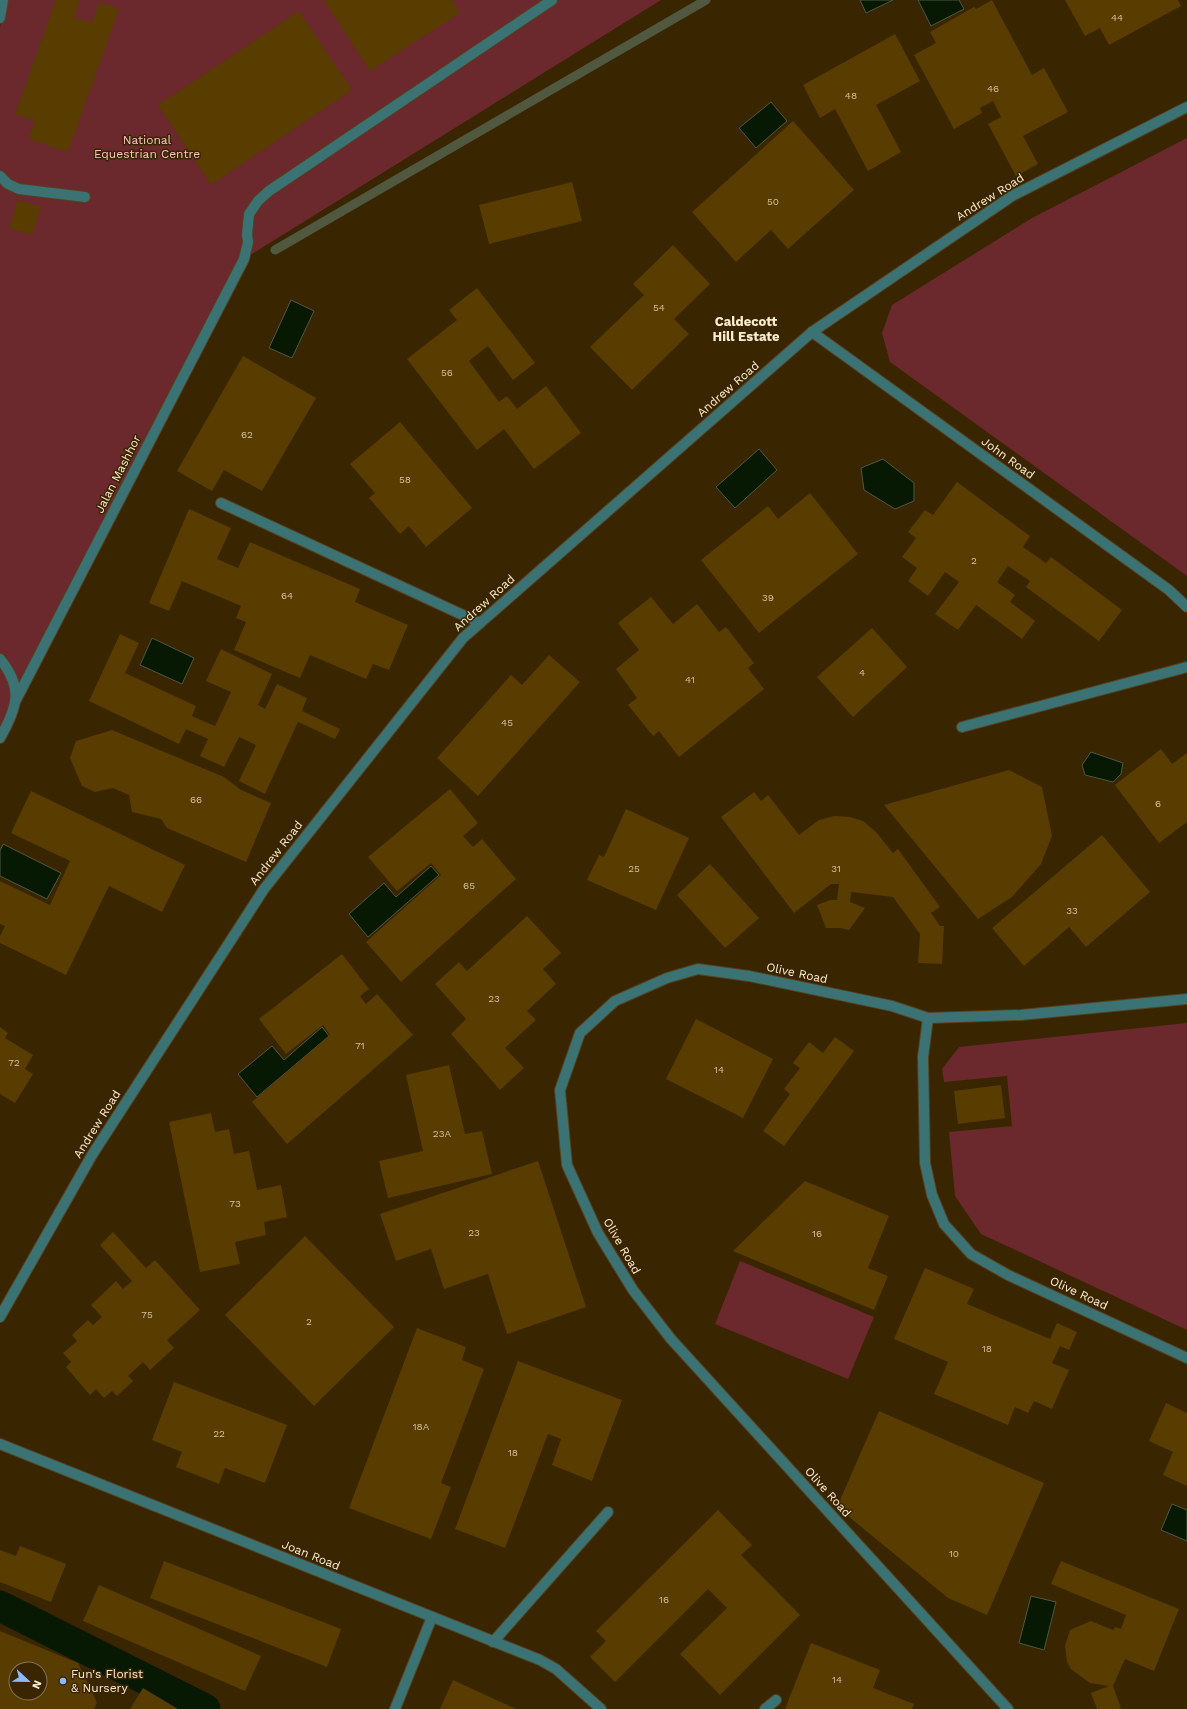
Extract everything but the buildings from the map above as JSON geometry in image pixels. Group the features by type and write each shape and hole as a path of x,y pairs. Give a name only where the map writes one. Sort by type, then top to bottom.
{"street":[{"path":"0,18 3,0"},
{"name":"Jalan Mashhor","path":"0,738 10,720 16,700 244,259 248,242 247,235 249,214 258,201 268,191 552,0"},
{"name":"Andrew Road","path":"0,1318 92,1155 264,889 462,639 812,332 1012,196 1187,107"},
{"path":"0,176 8,184 19,189 85,197"},
{"name":"John Road","path":"812,332 1169,590 1187,607"},
{"path":"221,503 480,623"},
{"name":"Jalan Mashhor","path":"0,659 13,679 16,700"},
{"path":"962,727 1187,667"},
{"name":"Olive Road","path":"1008,1709 671,1339 633,1290 598,1233 567,1165 560,1090 580,1033 615,1001 667,978 698,969 749,976 892,1006 928,1018 1021,1015 1187,999"},
{"name":"Olive Road","path":"928,1018 923,1057 926,1163 932,1195 944,1224 971,1254 1008,1275 1187,1358"},
{"name":"Joan Road","path":"0,1444 540,1660 556,1669 601,1709"},
{"path":"493,1642 608,1512"},
{"path":"395,1709 432,1617"},
{"path":"765,1709 776,1700"}],"green space":[{"name":"National Equestrian Centre","path":"4,0 661,0 244,259 0,737 0,28"},
{"path":"1187,138 1187,576 890,362 882,333 892,305 1032,218"},
{"path":"1187,1023 1187,1330 981,1234 955,1196 949,1132 1012,1126 1007,1076 944,1082 942,1069 959,1047"},
{"path":"740,1261 874,1317 848,1379 715,1324"}],"shaded area":[{"path":"860,0 893,0 866,13"},
{"path":"918,0 959,0 964,9 931,26"},
{"path":"771,102 787,121 756,148 739,128"},
{"path":"291,300 314,311 292,358 269,348"},
{"path":"759,449 777,470 735,508 716,487"},
{"path":"883,459 914,483 914,501 895,509 864,490 861,468"},
{"path":"152,638 194,658 182,684 140,665"},
{"path":"1091,752 1123,763 1121,774 1113,782 1085,775 1082,765"},
{"path":"3,844 61,873 47,899 0,876 0,851"},
{"path":"431,866 439,875 368,937 349,914 384,883 396,897"},
{"path":"322,1027 329,1036 257,1097 238,1074 272,1046 284,1060"},
{"path":"1172,1504 1187,1510 1187,1541 1161,1530"},
{"path":"1031,1596 1056,1602 1044,1650 1019,1643"}],"waterway":[{"path":"275,250 706,0"},
{"path":"0,1606 205,1709"}],"place":[{"name":"Fun's Florist & Nursery","path":"63,1681"}],"district":[{"name":"Caldecott Hill Estate","path":"746,328"}]}
